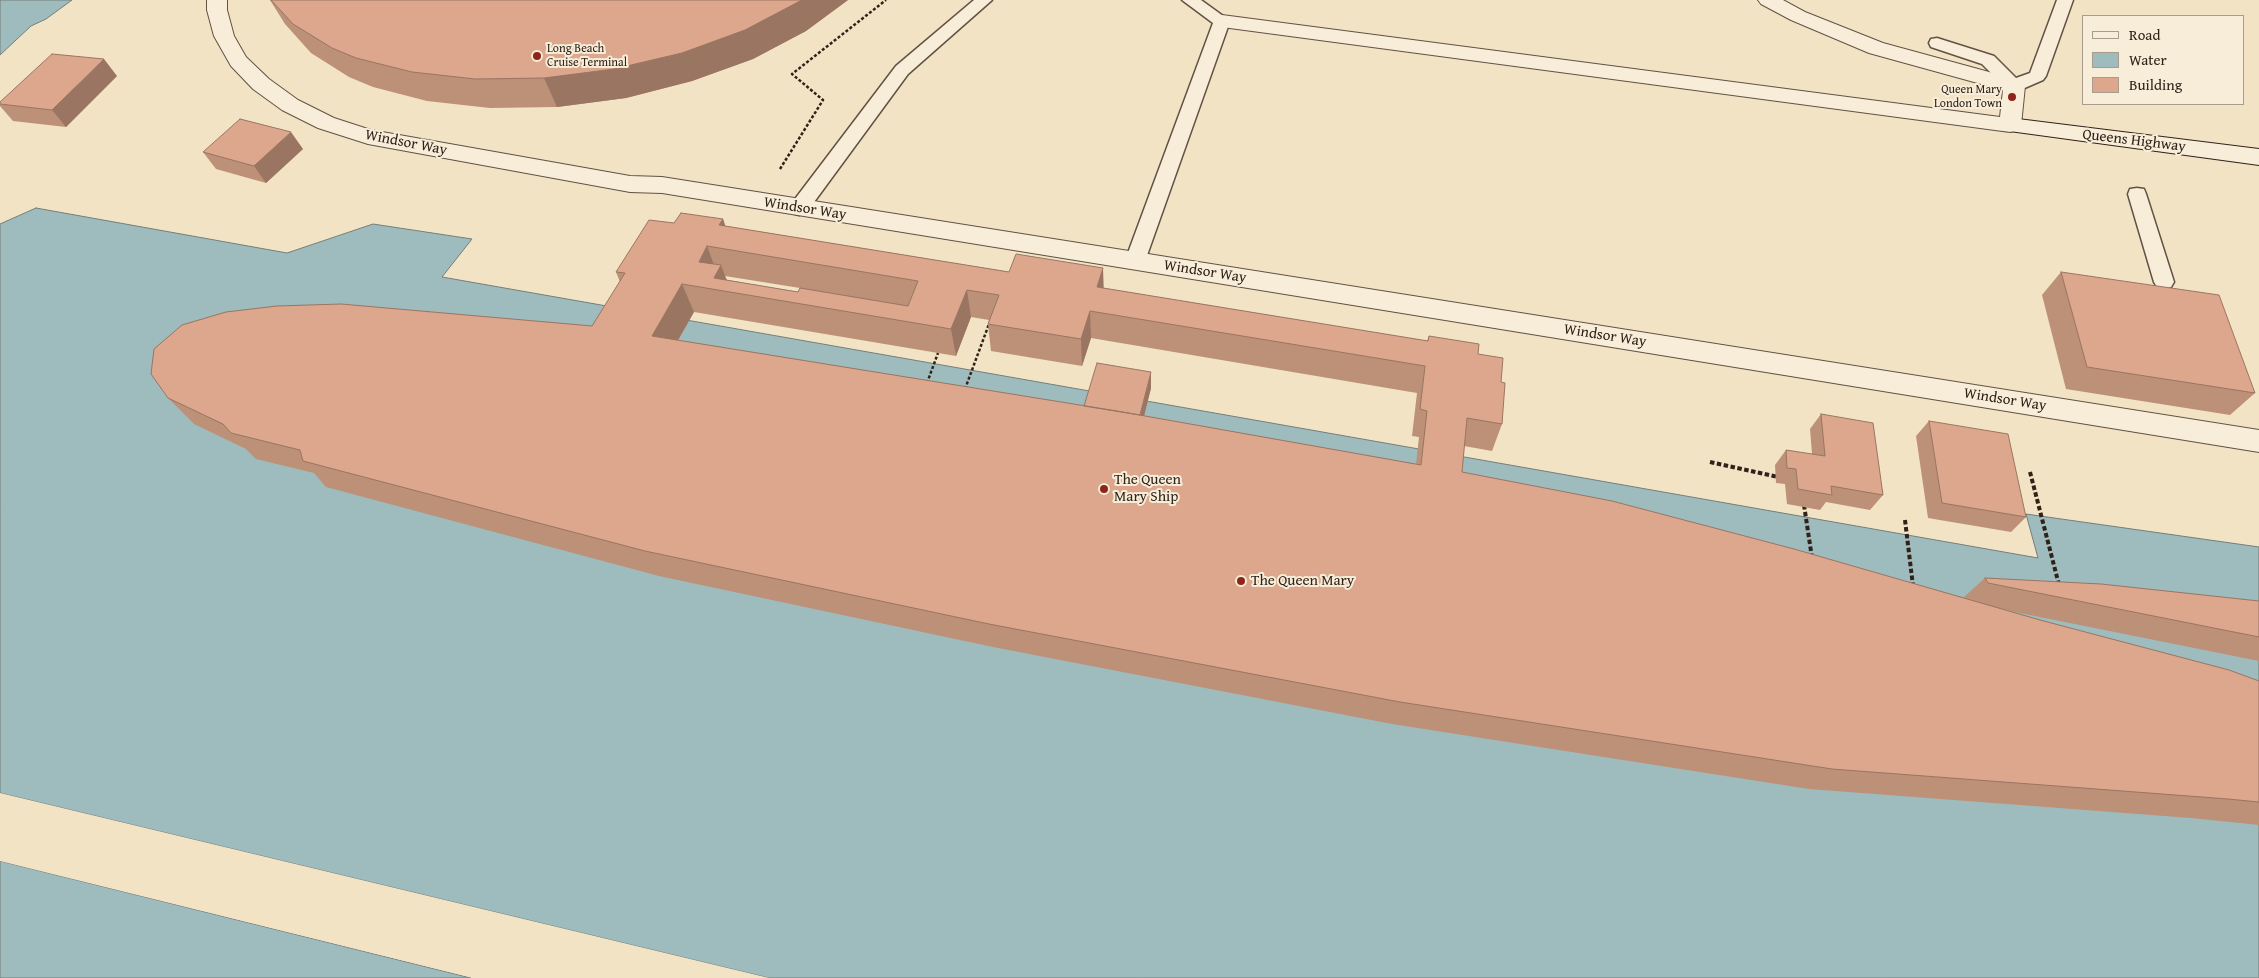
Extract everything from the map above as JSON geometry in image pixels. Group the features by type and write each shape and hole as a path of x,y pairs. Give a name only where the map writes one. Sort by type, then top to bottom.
{"street":[{"name":"Windsor Way","path":"216,0 224,36 238,61 260,84 290,105 326,123 368,137 630,184 662,185 2259,441"},
{"path":"1768,0 1798,16 1876,48 2014,86 2010,125"},
{"name":"Queens Highway","path":"1222,21 2259,157"}],"lane":[{"path":"799,208 902,70 984,0"},
{"path":"1135,261 1222,21 1190,0"},
{"path":"1937,43 1988,60 2014,86 2037,76 2065,0"},
{"path":"2137,194 2164,282"}],"path":[{"path":"760,202 823,100 792,74 886,0"},
{"path":"964,392 990,320"},
{"path":"926,387 938,353"},
{"path":"1710,462 1783,479"},
{"path":"2030,472 2061,594"},
{"path":"1804,501 1813,567"},
{"path":"1905,520 1915,596"}],"water":[{"path":"0,0 72,0 46,19 31,26 0,55"},
{"path":"36,208 287,253 373,224 472,239 442,277 2038,558 2026,514 2259,547 2259,978 769,978 0,793 0,224"},
{"path":"0,861 471,978 0,978"}],"pier":[{"path":"0,793 769,978 759,978 0,795"},
{"path":"0,859 471,976 473,978 0,861"}],"building":[{"name":"Long Beach Cruise Terminal","path":"271,0 802,0 745,30 682,53 614,69 544,78 475,79 412,72 356,58 332,48 293,24"},
{"path":"52,54 104,59 52,110 0,104 0,102"},
{"path":"240,119 291,132 254,166 203,152"},
{"name":"The Queen Mary","path":"681,213 723,219 719,225 1009,272 1016,254 1103,268 1097,287 1428,341 1429,336 1479,344 1478,354 1503,358 1501,382 1505,383 1502,424 1467,418 1462,472 1612,501 1794,549 2040,620 2229,670 2259,681 2259,802 1832,769 1400,702 989,624 645,551 303,461 300,450 231,433 223,424 168,398 151,374 154,349 182,325 226,312 277,306 341,304 592,326 625,273 616,272 649,220 674,223","holes":["707,246 918,281 908,306 800,288 798,292 714,278 721,265 699,262","682,284 951,329 967,290 999,295 988,324 1081,339 1090,311 1425,366 1420,409 1427,411 1421,465 1117,411 652,336"]},
{"path":"2061,272 2219,295 2255,393 2087,367"},
{"path":"1097,363 1151,372 1140,415 1084,406"},
{"path":"1821,414 1873,423 1883,495 1831,486 1832,495 1798,489 1796,469 1787,468 1786,450 1825,456"},
{"path":"1929,421 2008,434 2026,517 1942,503"},
{"path":"1985,578 2101,584 2259,601 2259,637 1988,583"}],"place":[{"name":"Long Beach Cruise Terminal","path":"537,56"},
{"name":"Queen Mary London Town","path":"2012,97"},
{"name":"The Queen Mary Ship","path":"1104,489"},
{"name":"The Queen Mary","path":"1241,581"}]}
